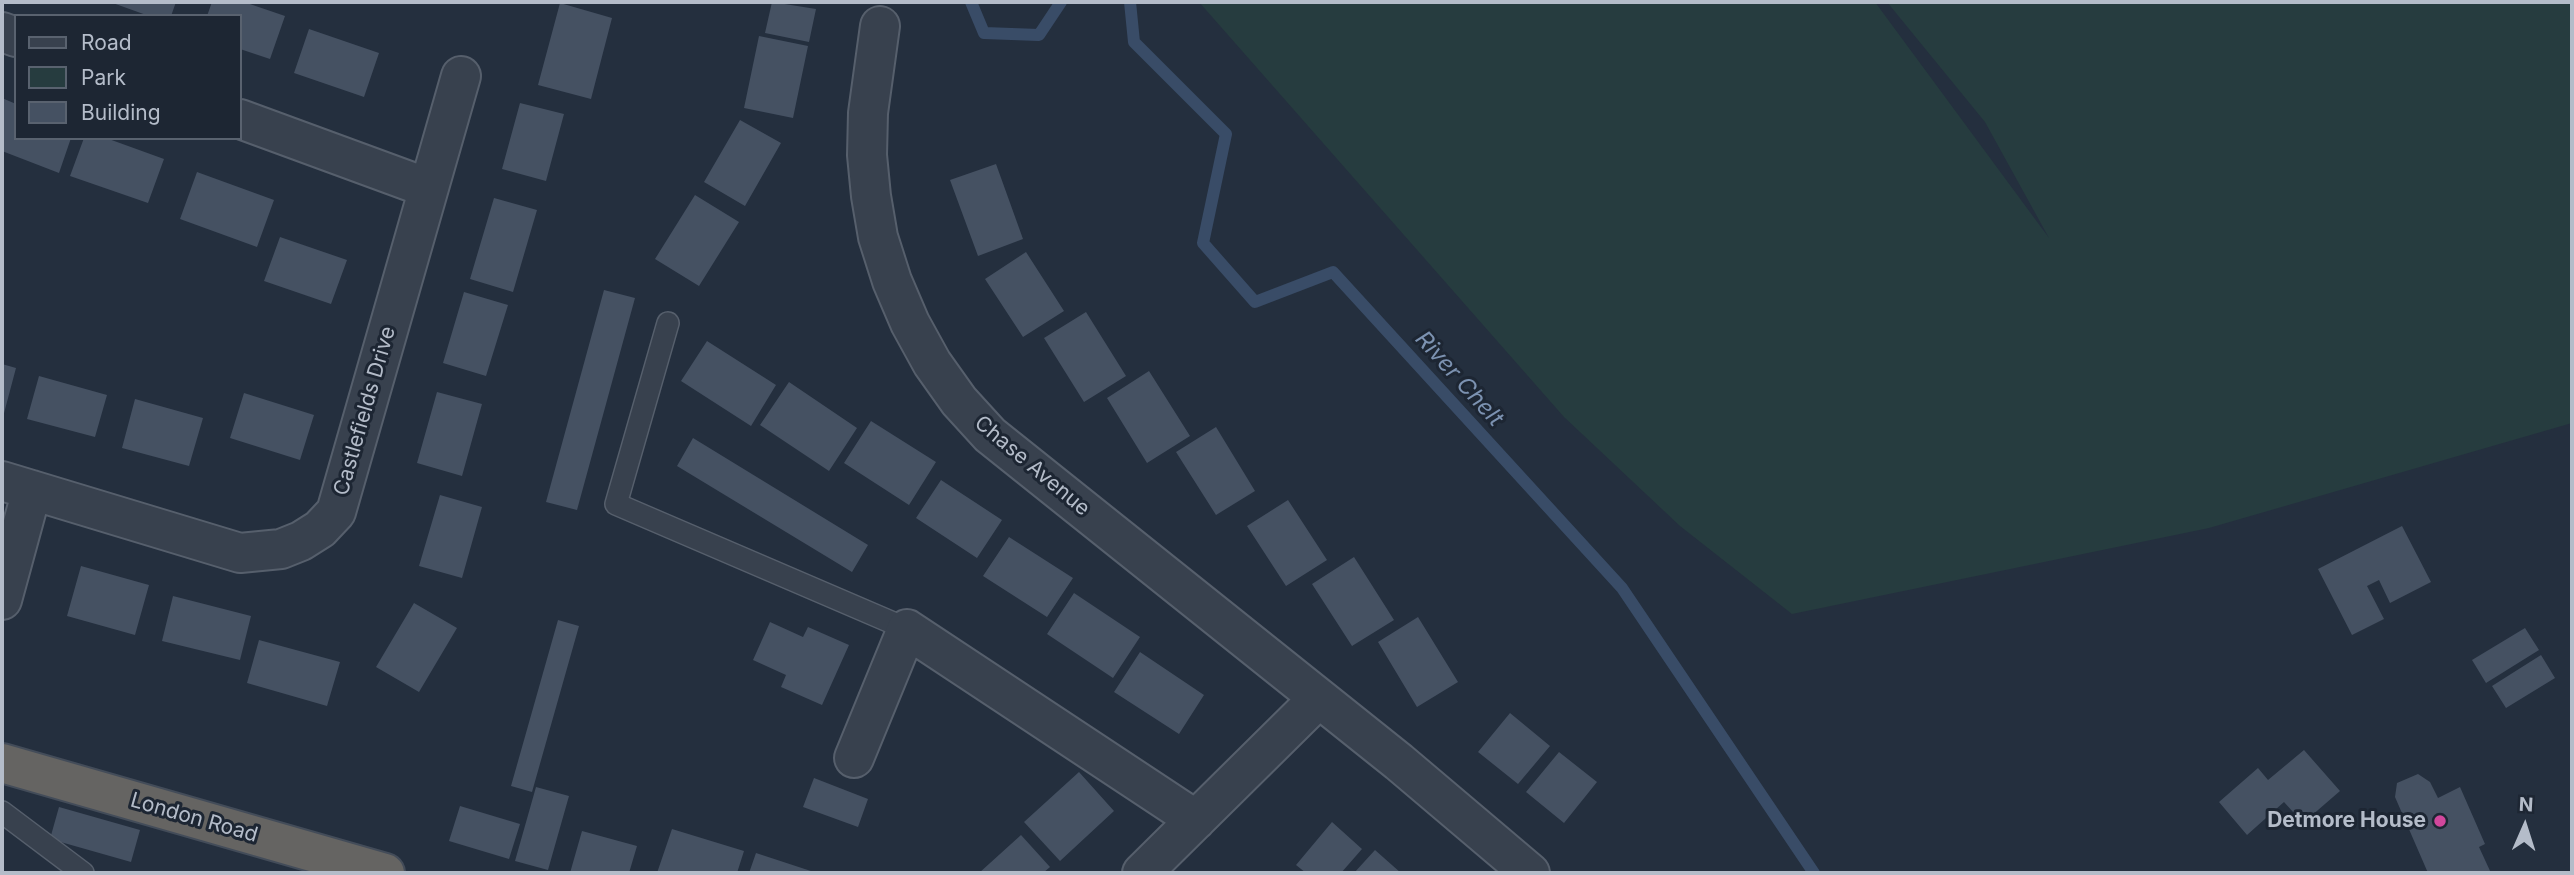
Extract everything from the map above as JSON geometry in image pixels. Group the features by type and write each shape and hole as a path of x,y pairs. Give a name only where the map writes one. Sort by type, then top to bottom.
{"highway":[{"name":"London Road","path":"2,763 386,873"}],"street":[{"name":"Chase Avenue","path":"880,26 868,113 867,155 878,237 892,281 910,323 932,363 959,401 990,435 1399,762 1530,873"},
{"name":"Castlefields Drive","path":"17,485 240,553 281,549 320,529 336,512 461,76"},
{"path":"242,120 428,188"},
{"path":"2,600 17,485"},
{"path":"854,758 907,629 1196,820"},
{"path":"1142,873 1319,698"}],"lane":[{"path":"668,323 616,504 907,629"},
{"path":"2,813 72,870"}],"green space":[{"path":"1199,2 1875,2 2049,238 1985,122 1887,2 2572,2 2572,423 2209,528 1792,614 1680,526 1564,417"}],"building":[{"path":"110,2 176,2 172,14 143,14"},
{"path":"212,2 244,2 285,16 270,59 242,50 242,14 208,14"},
{"path":"772,2 816,9 809,42 765,33"},
{"path":"560,3 612,18 591,99 538,85"},
{"path":"309,29 379,53 364,97 294,73"},
{"path":"759,36 808,46 793,118 744,108"},
{"path":"2,98 14,103 14,140 70,140 59,173 2,151"},
{"path":"520,103 564,114 546,181 502,169"},
{"path":"740,120 781,143 745,206 704,182"},
{"path":"83,140 112,140 164,159 148,203 70,176"},
{"path":"996,164 1023,239 978,256 950,180"},
{"path":"197,172 274,200 257,247 180,219"},
{"path":"695,195 739,222 699,286 655,259"},
{"path":"494,198 537,210 513,292 470,279"},
{"path":"280,237 347,260 331,304 264,281"},
{"path":"1026,252 1064,311 1023,337 985,279"},
{"path":"604,290 635,298 577,510 546,502"},
{"path":"464,292 508,305 486,376 443,363"},
{"path":"1086,312 1126,376 1084,402 1044,338"},
{"path":"707,341 776,385 751,426 681,381"},
{"path":"2,364 16,368 3,417 2,417"},
{"path":"1149,371 1190,436 1147,463 1107,398"},
{"path":"39,376 107,395 95,437 27,419"},
{"path":"789,382 857,428 829,471 760,425"},
{"path":"437,392 482,404 462,476 417,463"},
{"path":"244,393 314,415 300,460 230,438"},
{"path":"135,399 203,418 189,466 122,448"},
{"path":"871,421 936,462 909,505 844,463"},
{"path":"1216,427 1255,491 1216,515 1176,452"},
{"path":"693,438 868,545 852,572 677,466"},
{"path":"941,480 1002,520 977,558 916,518"},
{"path":"440,495 482,507 462,578 419,566"},
{"path":"1288,500 1327,560 1286,586 1247,526"},
{"path":"2402,526 2431,582 2390,603 2379,580 2367,586 2384,619 2352,635 2318,569"},
{"path":"1009,537 1073,578 1047,617 983,576"},
{"path":"1354,557 1394,620 1352,646 1312,584"},
{"path":"81,566 149,585 135,635 67,616"},
{"path":"1074,593 1140,637 1113,678 1047,634"},
{"path":"173,596 251,616 240,660 162,641"},
{"path":"414,603 457,628 419,692 376,667"},
{"path":"1418,617 1458,682 1417,707 1378,642"},
{"path":"558,620 579,626 532,792 511,786"},
{"path":"770,622 803,637 808,627 849,645 822,705 781,687 786,675 753,660"},
{"path":"2525,628 2539,650 2486,683 2472,660"},
{"path":"259,640 340,662 327,706 247,683"},
{"path":"1140,652 1204,695 1179,734 1114,692"},
{"path":"2541,655 2555,678 2506,708 2492,686"},
{"path":"1510,713 1550,746 1518,784 1478,752"},
{"path":"2304,750 2340,791 2303,823 2284,802 2247,835 2219,802 2258,768 2268,780"},
{"path":"1559,752 1597,782 1564,823 1526,792"},
{"path":"1079,772 1114,811 1060,861 1024,822"},
{"name":"Detmore House","path":"2418,774 2430,782 2438,798 2460,787 2485,844 2479,847 2491,873 2428,873 2395,797 2397,783"},
{"path":"814,778 868,799 858,827 803,807"},
{"path":"536,787 569,796 548,870 515,861"},
{"path":"460,806 520,824 509,859 449,841"},
{"path":"59,807 140,830 131,862 50,839"},
{"path":"1332,822 1362,849 1341,873 1306,873 1296,865"},
{"path":"672,829 744,851 737,873 657,873"},
{"path":"582,831 637,846 629,873 570,873"},
{"path":"1021,835 1050,867 1043,873 979,873"},
{"path":"1375,850 1401,873 1354,873"},
{"path":"756,853 817,873 749,873"}],"waterway":[{"name":"River Chelt","path":"971,2 984,33 1039,35 1061,2"},
{"name":"River Chelt","path":"1130,2 1134,42 1226,134 1203,243 1255,302 1333,272 1622,588 1814,873"}],"place":[{"name":"Detmore House","path":"2440,821"}]}
